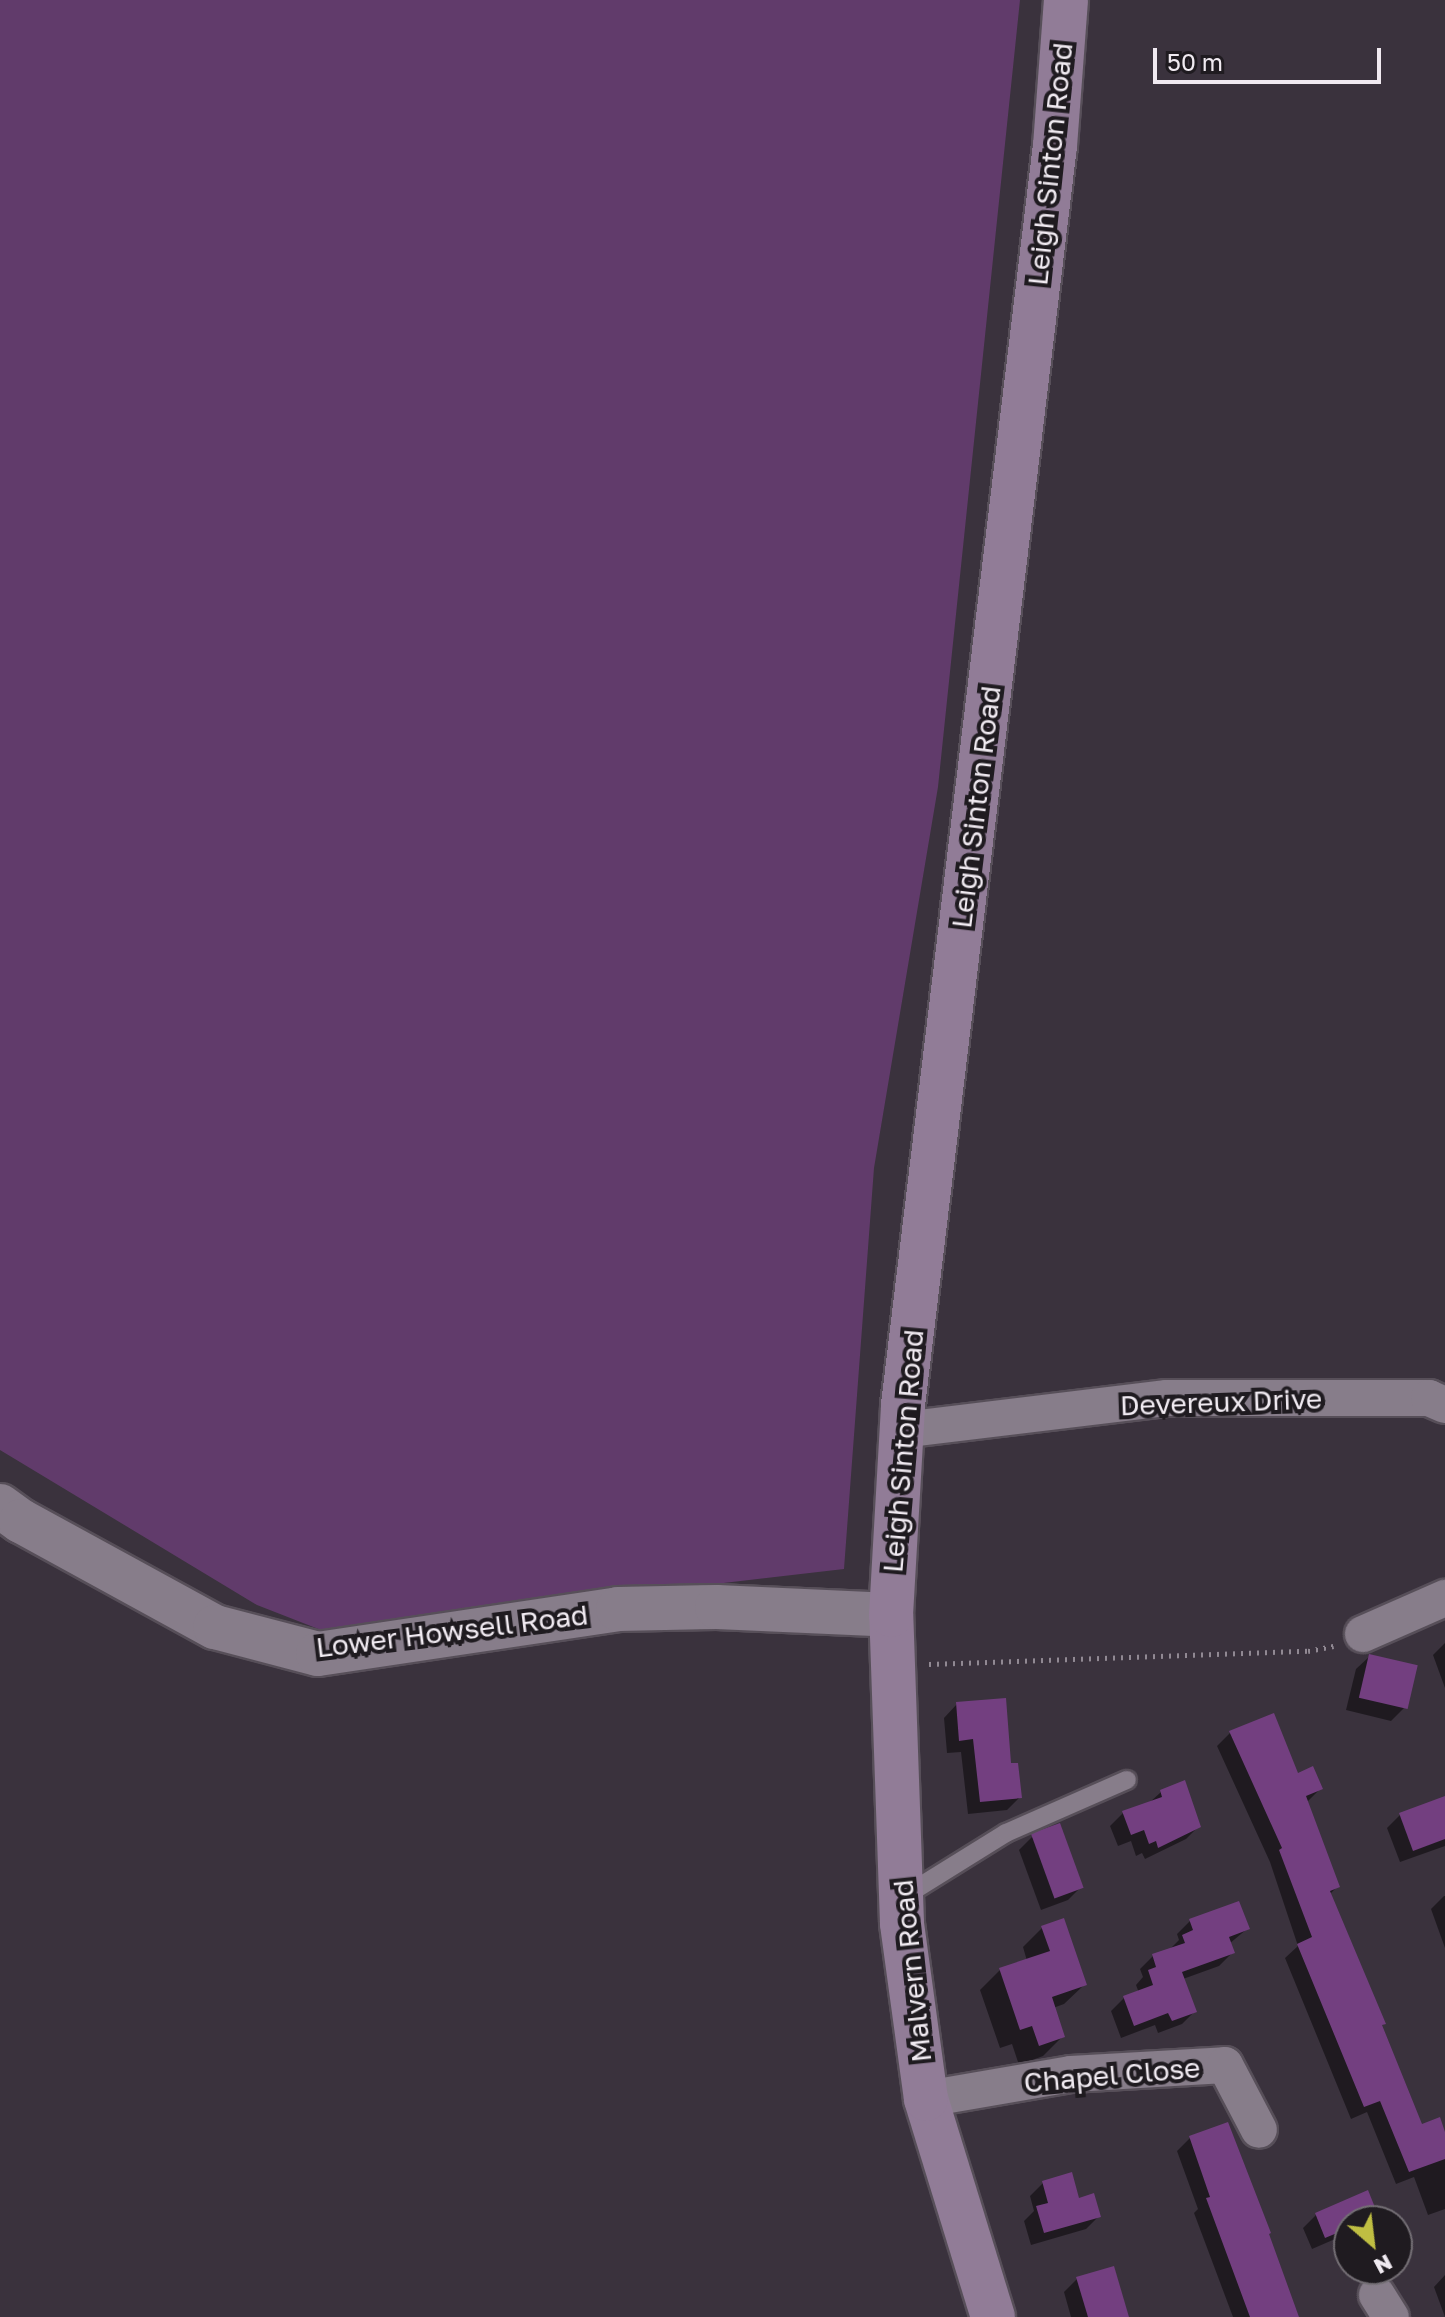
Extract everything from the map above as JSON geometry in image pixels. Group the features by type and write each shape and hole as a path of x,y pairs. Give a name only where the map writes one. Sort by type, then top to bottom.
{"main road":[{"name":"Leigh Sinton Road","path":"891,1615 902,1430 1053,162 1066,0"},
{"name":"Malvern Road","path":"891,1615 901,1898 926,2099 993,2317"}],"street":[{"name":"Devereux Drive","path":"902,1430 1167,1398 1429,1398 1445,1405"},
{"name":"Lower Howsell Road","path":"0,1506 21,1521 215,1627 318,1654 618,1609 717,1607 891,1615"},
{"path":"1363,1634 1445,1598"},
{"name":"Chapel Close","path":"926,2099 1071,2074 1225,2065 1259,2130"}],"lane":[{"path":"901,1898 1006,1833 1127,1780"}],"path":[{"path":"892,1666 1308,1651 1363,1634"}],"shaded area":[{"path":"0,0 1020,0 938,787 874,1168 844,1569 321,1630 257,1605 0,1450"}],"building":[{"path":"1369,1654 1418,1665 1408,1709 1359,1698"},
{"path":"1006,1698 1011,1763 1018,1763 1022,1798 980,1802 973,1739 959,1741 956,1702"},
{"path":"1274,1713 1298,1773 1313,1766 1323,1789 1306,1796 1340,1887 1330,1891 1386,2024 1382,2025 1422,2124 1440,2117 1445,2132 1445,2159 1409,2172 1380,2101 1364,2107 1297,1944 1312,1937 1279,1850 1282,1848 1229,1731"},
{"path":"1185,1780 1201,1827 1158,1848 1156,1841 1149,1844 1144,1830 1131,1835 1122,1811 1162,1797 1160,1790"},
{"path":"1445,1796 1445,1839 1413,1851 1399,1813"},
{"path":"1060,1823 1084,1888 1054,1898 1031,1834"},
{"path":"1239,1901 1250,1929 1229,1937 1235,1953 1182,1972 1197,2012 1172,2021 1168,2013 1134,2026 1123,1996 1153,1985 1148,1970 1156,1967 1152,1954 1185,1943 1182,1935 1193,1930 1189,1919"},
{"path":"1064,1918 1087,1985 1052,1997 1065,2037 1039,2046 1032,2026 1020,2030 999,1968 1050,1951 1041,1926"},
{"path":"1228,2122 1271,2233 1299,2317 1250,2317 1206,2198 1210,2197 1189,2136"},
{"path":"1072,2172 1079,2198 1094,2193 1101,2217 1044,2233 1036,2206 1048,2203 1042,2181"},
{"path":"1368,2190 1374,2205 1333,2205"},
{"path":"1333,2205 1333,2235 1325,2238 1315,2213"},
{"path":"1114,2266 1129,2317 1088,2317 1076,2277"}]}
